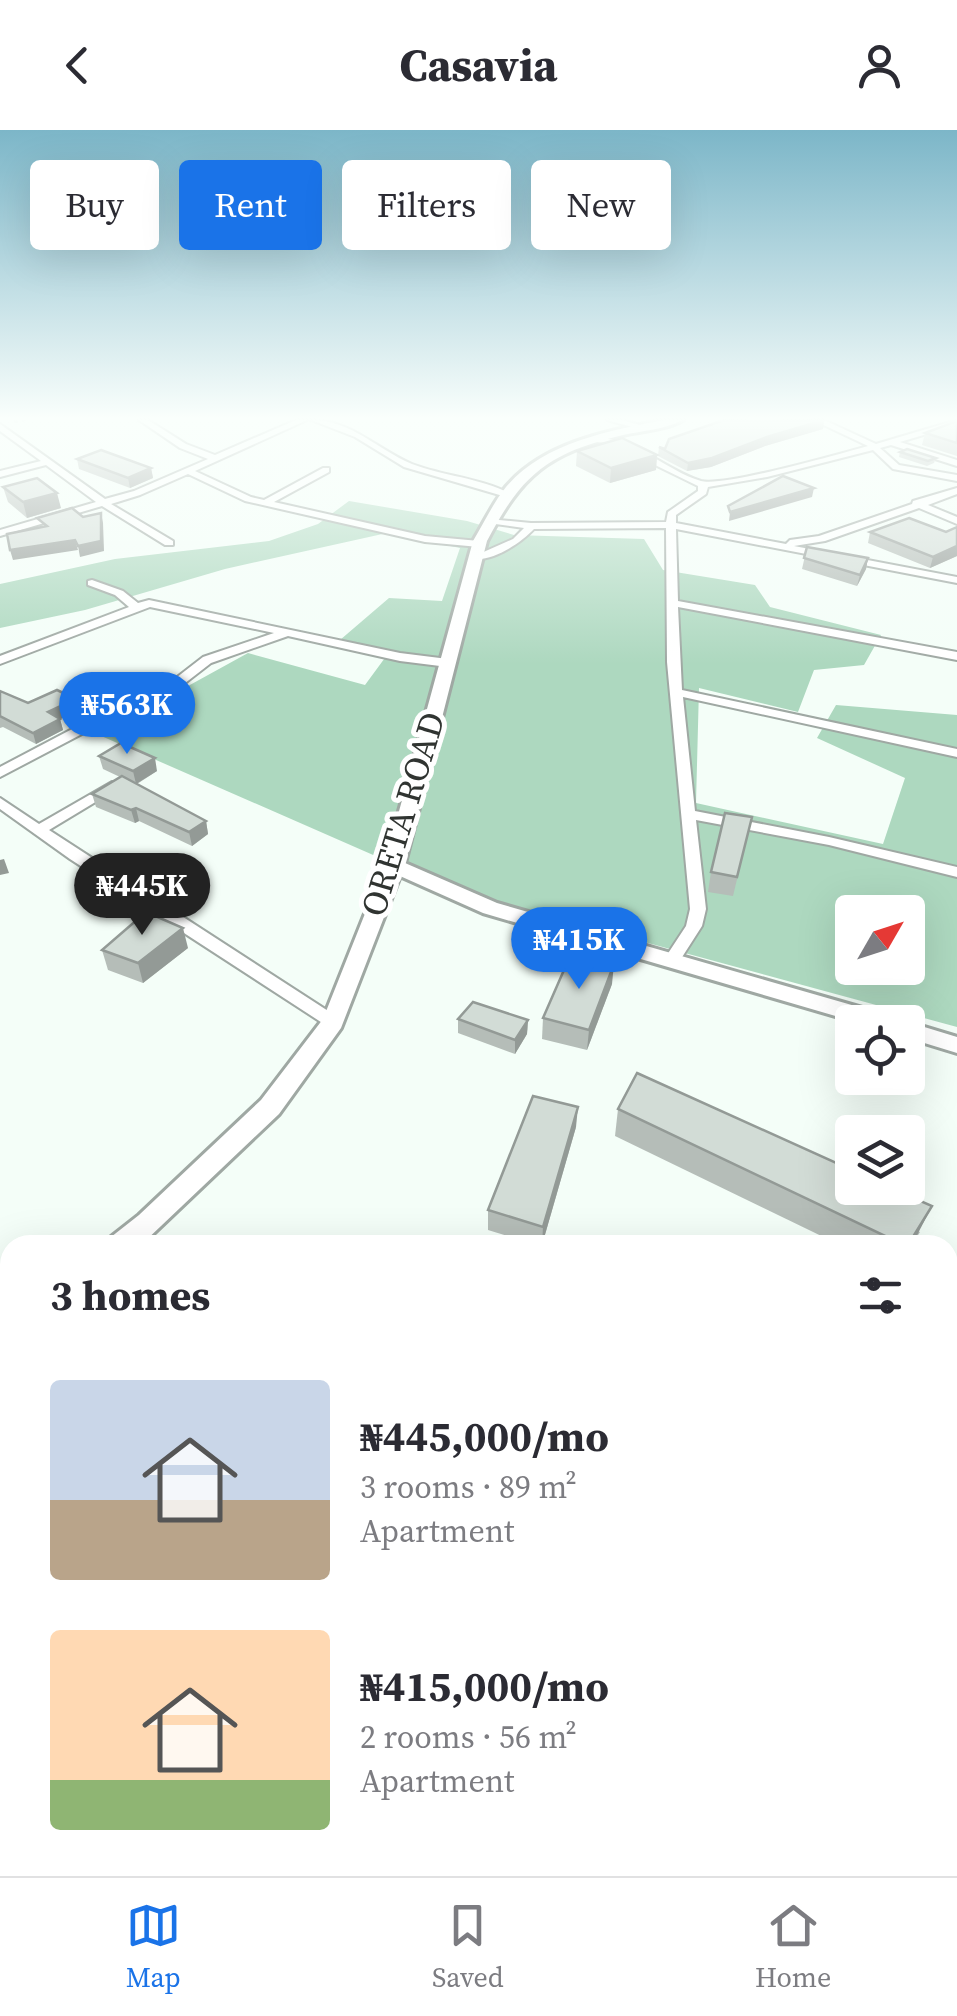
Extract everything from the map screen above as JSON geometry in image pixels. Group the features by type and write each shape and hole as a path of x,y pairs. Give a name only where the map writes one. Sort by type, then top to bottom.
{"street":[{"path":"103,501 169,543"},
{"path":"0,533 112,501"},
{"path":"261,501 477,551 517,541 531,526"},
{"name":"ORETA ROAD","path":"134,1235 270,1108 333,1022 394,866 477,551 502,501"},
{"path":"671,961 694,926 698,909 676,692 672,603 671,514 689,501"},
{"path":"775,545 821,539 921,501"},
{"path":"916,503 957,521"},
{"path":"490,522 531,526 671,525 957,580"},
{"path":"92,584 119,593 135,606"},
{"path":"672,603 957,656"},
{"path":"0,660 135,606 156,604 400,658 448,662"},
{"path":"0,774 137,700 176,684 207,660 286,633"},
{"path":"676,692 957,753"},
{"path":"39,830 117,784"},
{"path":"0,802 288,996 333,1022"},
{"path":"688,814 830,841 957,872"},
{"path":"394,866 490,908 835,1008"},
{"path":"925,1035 957,1044"}],"green space":[{"path":"352,501 467,521 514,535 644,539 663,570 755,585 770,607 881,635 864,665 814,670 798,712 699,688 696,803 883,844 905,778 817,738 836,705 957,715 957,1027 925,1018 925,1005 876,1005 453,890 99,735 248,653 365,685 390,651 340,640 389,598 442,601 460,548 387,533 225,569 85,610 0,628 0,584 115,559 269,541 318,524"}],"building":[{"path":"736,501 767,501 730,512 728,506"},
{"path":"72,508 83,517 101,513 101,541 78,546 75,540 10,550 7,534 47,526 37,518"},
{"path":"909,518 946,532 957,527 957,546 933,557 870,532"},
{"path":"807,547 868,558 860,575 804,558"},
{"path":"57,690 76,699 48,712 60,719 33,733 0,716 0,691 28,703"},
{"path":"121,743 155,758 133,771 99,756"},
{"path":"122,776 206,821 189,832 136,808 131,810 92,794"},
{"path":"725,813 752,817 737,877 711,872"},
{"path":"146,912 183,928 138,963 102,950"},
{"path":"571,954 614,964 589,1030 543,1018"},
{"path":"473,1002 528,1020 515,1040 458,1019"},
{"path":"637,1073 835,1162 835,1205 925,1203 932,1206 914,1235 883,1235 618,1109"},
{"path":"533,1096 578,1107 543,1227 488,1210"}]}
